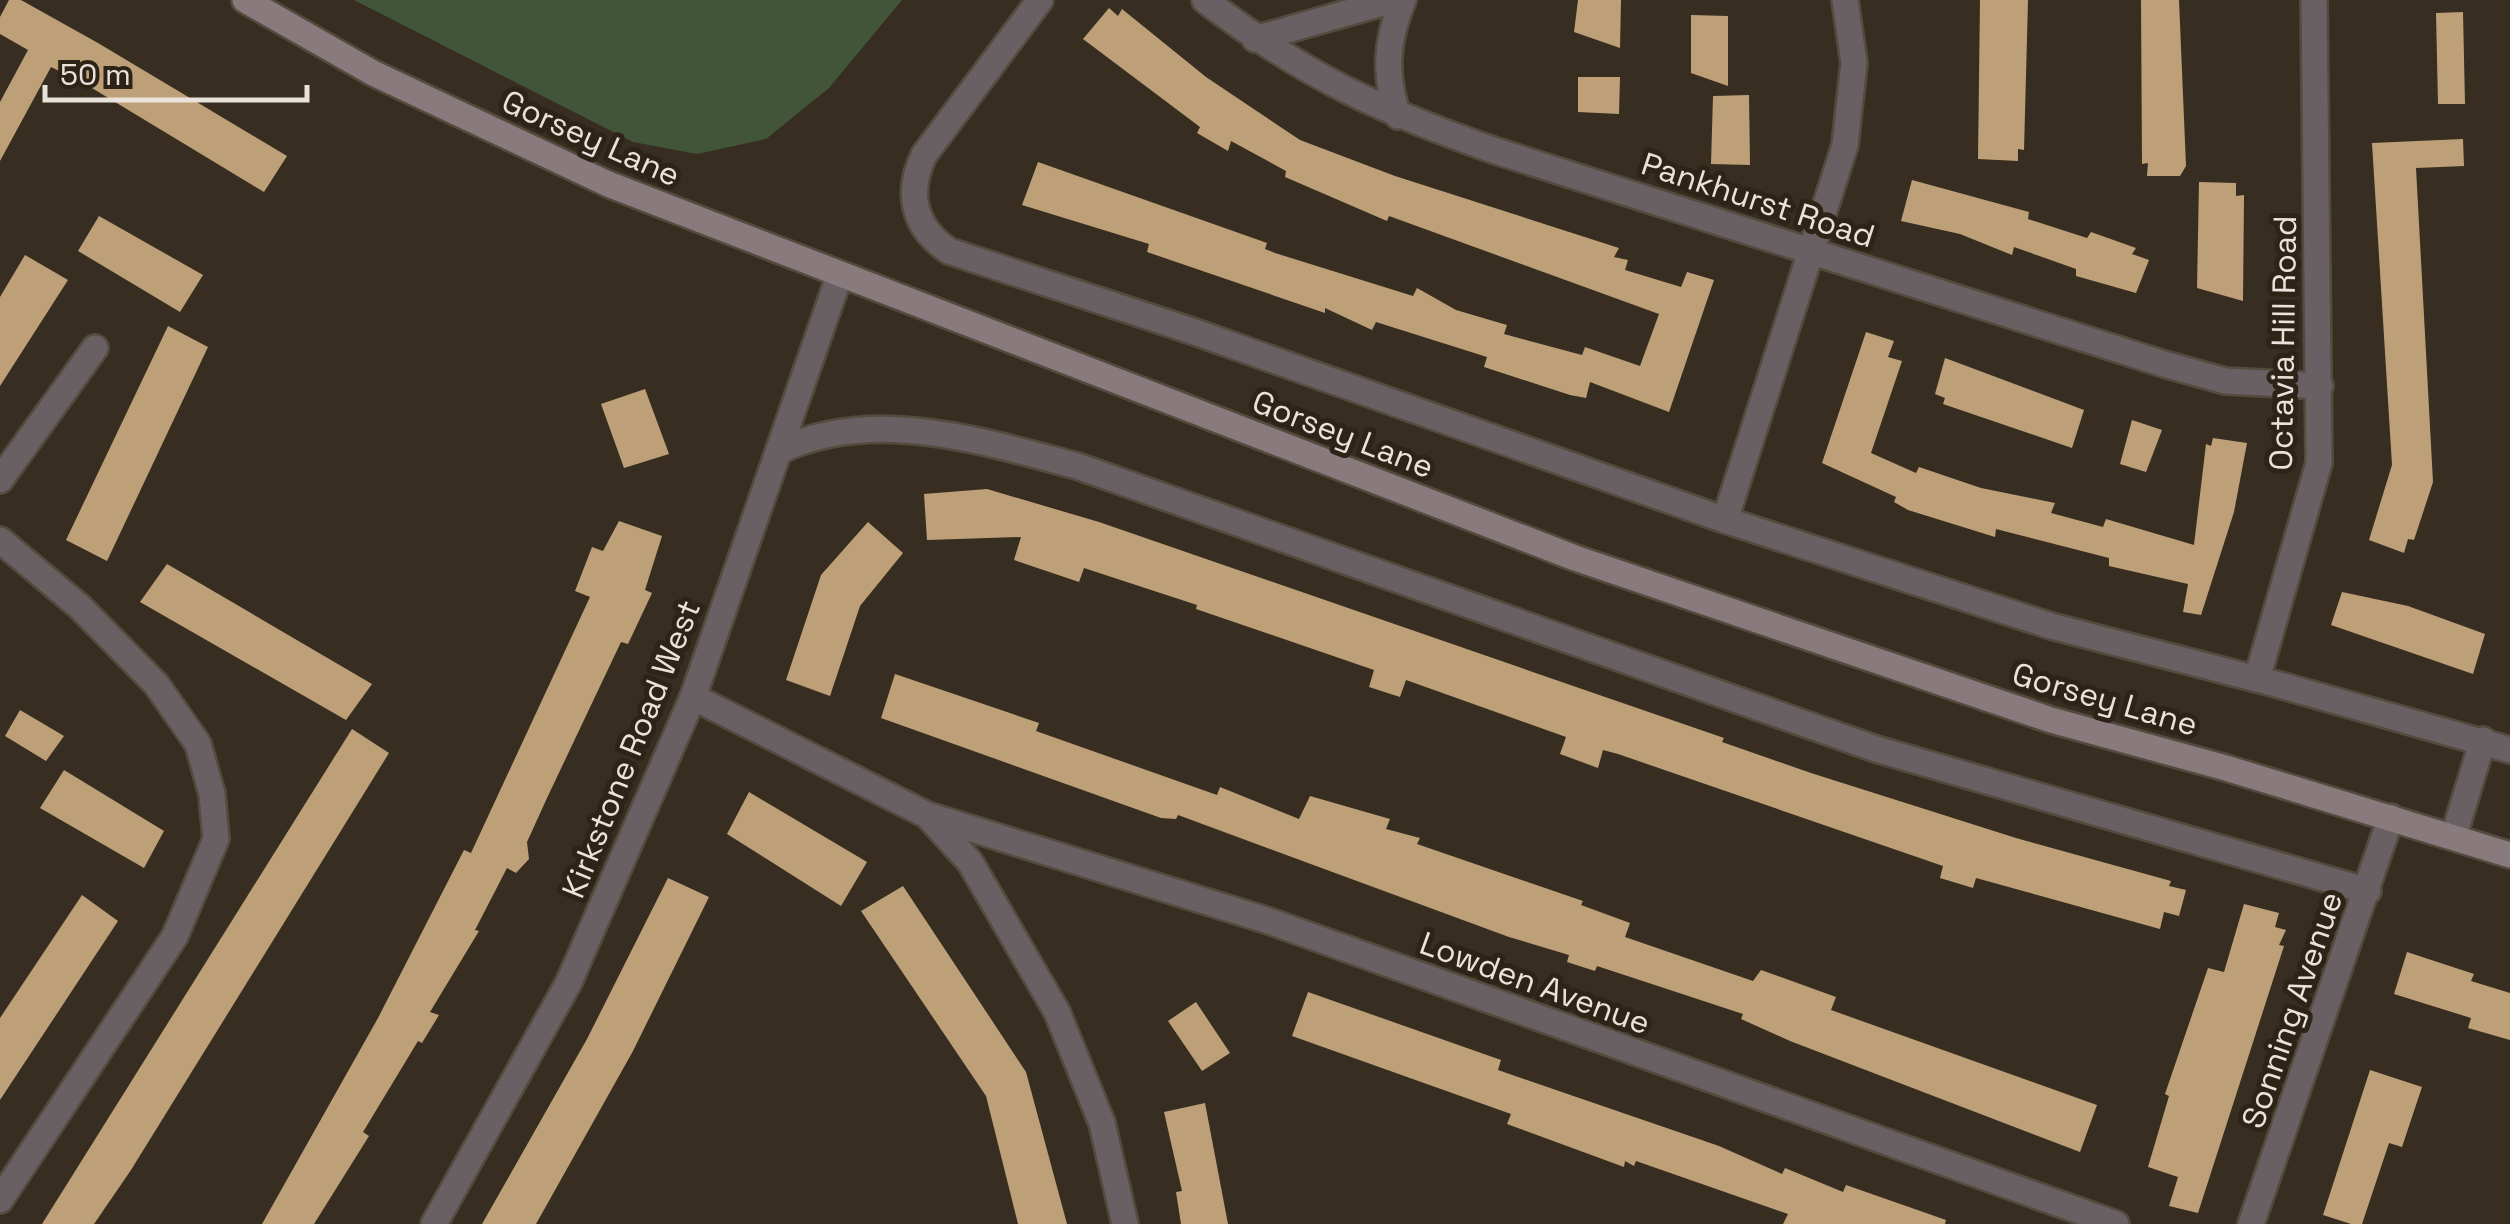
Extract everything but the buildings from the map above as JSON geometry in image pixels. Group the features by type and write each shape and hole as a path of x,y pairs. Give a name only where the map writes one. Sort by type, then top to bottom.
{"main road":[{"name":"Gorsey Lane","path":"245,0 373,73 608,184 1575,558 2051,720 2510,854"}],"street":[{"name":"Gorsey Lane","path":"1040,0 924,155 915,174 915,209 922,229 934,241 969,261 1192,331 1725,520 2051,626 2257,678 2510,750"},
{"name":"Pankhurst Road","path":"1205,0 1256,39 1322,80 1398,116 2226,381 2320,386"},
{"path":"1256,39 1393,0"},
{"path":"1398,116 1388,87 1388,53 1403,0"},
{"path":"1725,520 1810,250 1832,193 1852,104 1854,63 1845,0"},
{"name":"Octavia Hill Road","path":"2257,678 2319,463 2314,0"},
{"name":"Kirkstone Road West","path":"434,1224 569,982 692,697 839,276"},
{"path":"0,480 95,348"},
{"path":"779,451 808,437 847,431 904,431 990,444 1078,466 1876,750 2368,892"},
{"path":"0,540 80,608 156,684 198,744 212,794 216,839 175,936 0,1200"},
{"path":"692,697 927,815 970,862 1058,1012 1102,1122 1125,1224"},
{"path":"2454,836 2483,740"},
{"name":"Lowden Avenue","path":"927,815 1270,921 2116,1224"},
{"name":"Sonning Avenue","path":"2251,1224 2391,817"}],"green space":[{"path":"354,0 902,0 829,88 766,139 697,154 633,142"}]}
